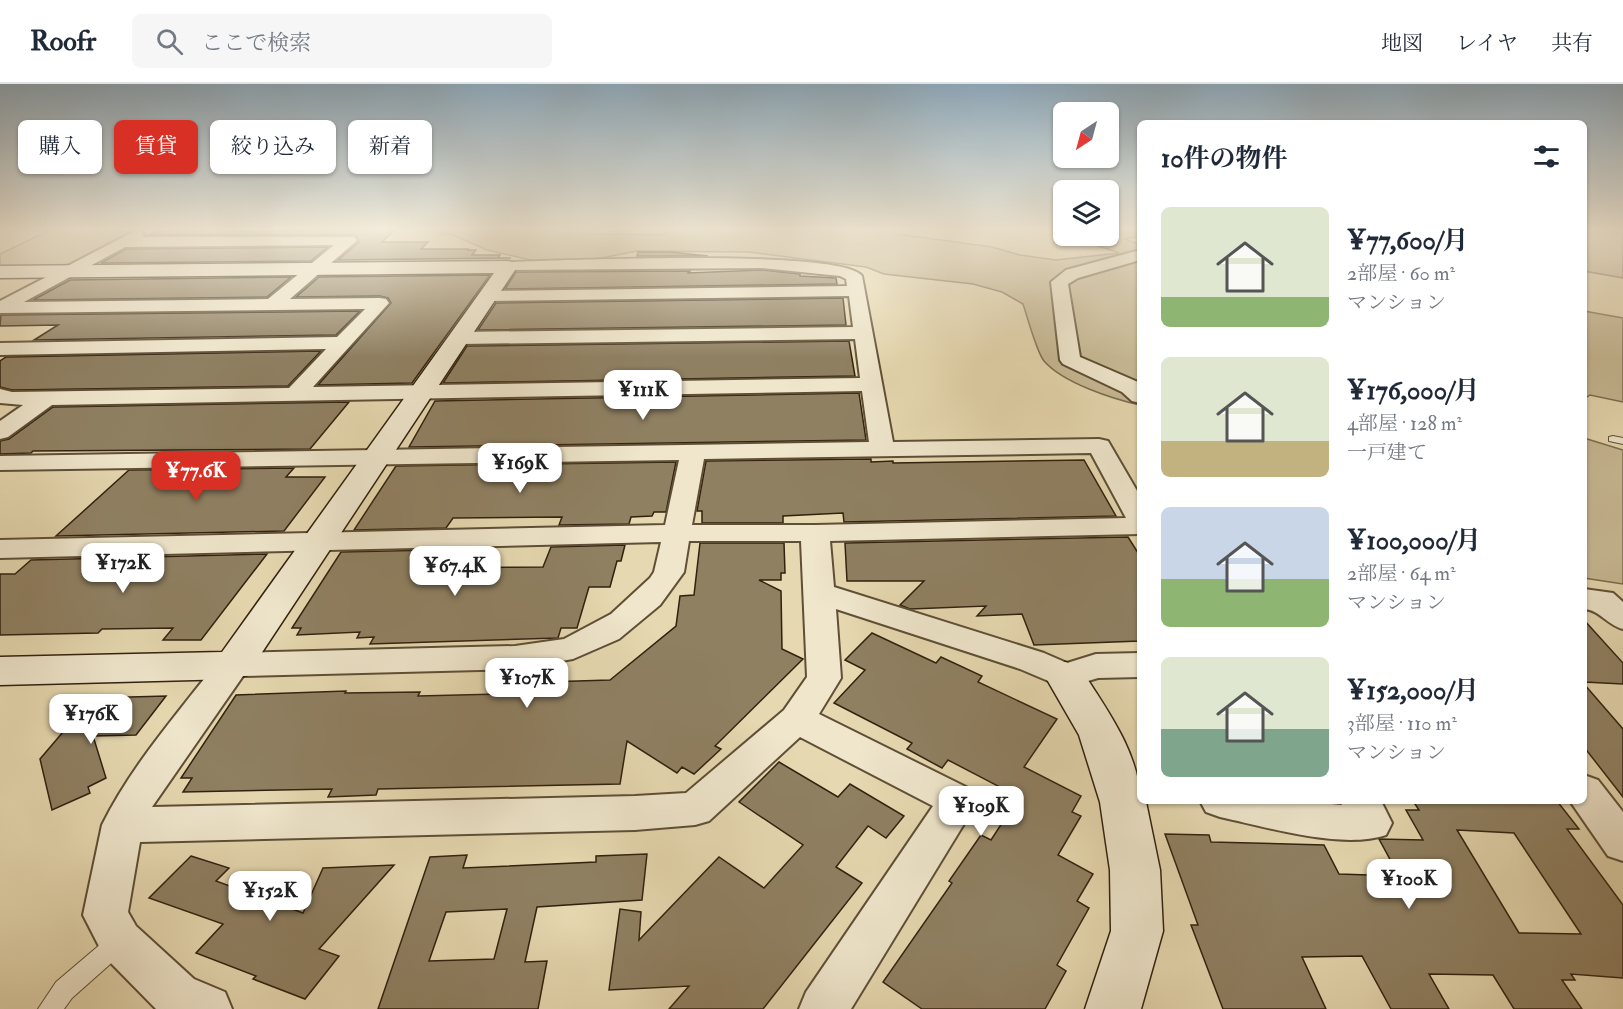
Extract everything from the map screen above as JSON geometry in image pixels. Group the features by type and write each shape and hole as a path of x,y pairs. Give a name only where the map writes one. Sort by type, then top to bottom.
{"street":[{"path":"0,272 56,271"},
{"path":"1,308 67,271"},
{"path":"273,304 312,271"},
{"path":"208,1009 177,996 120,941 105,915 122,825 140,792 232,665 505,271"},
{"path":"843,271 854,276 882,448"},
{"path":"1082,271 1059,282 1070,360 1130,387 1137,393"},
{"path":"488,296 856,291"},
{"path":"1,308 380,303 296,393"},
{"path":"460,338 864,333"},
{"path":"0,350 342,344"},
{"path":"0,396 12,399 872,384"},
{"path":"0,432 49,398"},
{"path":"0,463 1099,446 1137,514"},
{"path":"0,671 509,657 562,651 584,644 603,633 643,605 660,588 669,572 693,452"},
{"path":"0,549 676,533 815,533 1137,526"},
{"path":"122,825 635,813 695,809 797,719 824,678 815,533"},
{"path":"819,593 1032,661 1065,676 1100,734 1128,788 1123,802 1135,870 1137,931 1113,1009"},
{"path":"1587,599 1602,600 1623,619"},
{"path":"1065,676 1096,666 1137,665"},
{"path":"797,719 958,801 823,1009"},
{"path":"1587,795 1623,843"},
{"path":"1234,804 1311,820 1372,823 1362,804"}],"lane":[{"path":"50,1009 64,990 120,941"}],"shaded area":[{"path":"877,271 1137,271 1137,404 1089,389 1052,369 1038,350 1023,304 1002,292 973,284 884,274"},
{"path":"1587,271 1623,271 1623,278 1587,272"},
{"path":"1587,312 1623,318 1623,402 1590,395 1587,397"},
{"path":"1587,439 1623,450 1623,584 1587,578"}],"building":[{"path":"690,271 688,273 773,271 800,274 800,276 836,278 837,284 505,289 516,272"},
{"path":"490,275 412,383 318,385 391,303 388,298 380,296 296,297 319,277"},
{"path":"291,277 267,297 33,300 70,280"},
{"path":"843,298 846,325 478,330 496,303"},
{"path":"360,311 336,335 34,340 58,325 0,326 1,315"},
{"path":"849,341 855,376 443,383 467,346"},
{"path":"321,351 288,386 12,390 0,387 0,361 6,357"},
{"path":"859,393 866,440 409,447 435,401"},
{"path":"349,402 310,449 33,451 31,453 0,454 0,441 9,439 53,407"},
{"path":"871,459 871,462 893,461 893,463 1084,460 1116,516 844,522 843,513 783,516 783,523 702,523 702,511 697,511 706,461"},
{"path":"676,462 666,512 654,512 652,516 631,517 629,524 559,525 562,517 453,518 446,528 354,530 396,466"},
{"path":"294,468 286,477 325,477 284,531 56,536 129,470"},
{"path":"1128,537 1137,551 1137,641 1034,645 1022,614 977,616 986,606 910,609 900,605 924,581 847,581 845,543"},
{"path":"700,543 784,543 785,573 781,573 781,580 759,580 781,591 782,649 803,659 715,746 721,749 694,774 682,767 677,773 627,741 620,784 378,789 376,795 328,797 332,789 183,792 192,778 181,778 236,695 346,691 345,693 420,692 418,696 542,693 545,682 610,680 676,626 680,596 694,595"},
{"path":"625,545 621,561 617,561 610,587 589,587 577,628 561,628 558,638 370,644 374,637 357,638 360,632 297,635 301,628 292,628 341,552 435,550 425,568 543,567 551,547"},
{"path":"267,554 201,640 163,640 173,628 102,629 98,633 0,635 0,574 15,574 31,560"},
{"path":"1587,623 1623,663 1623,684 1587,682"},
{"path":"872,633 936,663 941,657 982,676 978,682 1057,719 1024,767 1081,796 1072,812 1081,816 1058,855 1093,874 1077,901 1089,908 1057,965 1066,971 1045,1009 922,1009 883,982 952,883 949,881 981,835 991,840 1019,797 948,760 942,768 907,749 912,743 834,703 865,670 845,660"},
{"path":"1587,687 1623,729 1623,797 1587,751"},
{"path":"166,696 136,735 93,736 106,778 88,787 90,793 52,810 40,759 92,698"},
{"path":"779,762 838,797 850,784 904,816 886,838 868,826 836,867 862,883 763,1009 669,1009 689,986 609,990 620,909 641,912 639,940 719,857 764,888 803,845 739,802"},
{"path":"1415,804 1559,804 1579,829 1567,829 1623,905 1623,978 1571,974 1575,980 1562,980 1582,1009 1514,1009 1493,975 1429,974 1449,1009 1391,1009 1362,956 1302,957 1326,1009 1223,1009 1191,925 1198,925 1165,834 1209,835 1211,842 1324,845 1339,874 1399,876 1379,839 1423,840 1406,810 1419,810","holes":["1457,830 1514,833 1581,934 1519,933"]},
{"path":"647,854 642,900 537,907 525,962 547,961 538,1009 378,1009 430,857 467,855 463,868 596,862 596,856","holes":["507,909 494,959 429,961 446,912"]},
{"path":"191,856 229,868 216,881 303,913 323,868 394,865 319,949 339,956 305,999 253,979 256,976 196,953 223,924 149,898"}]}
